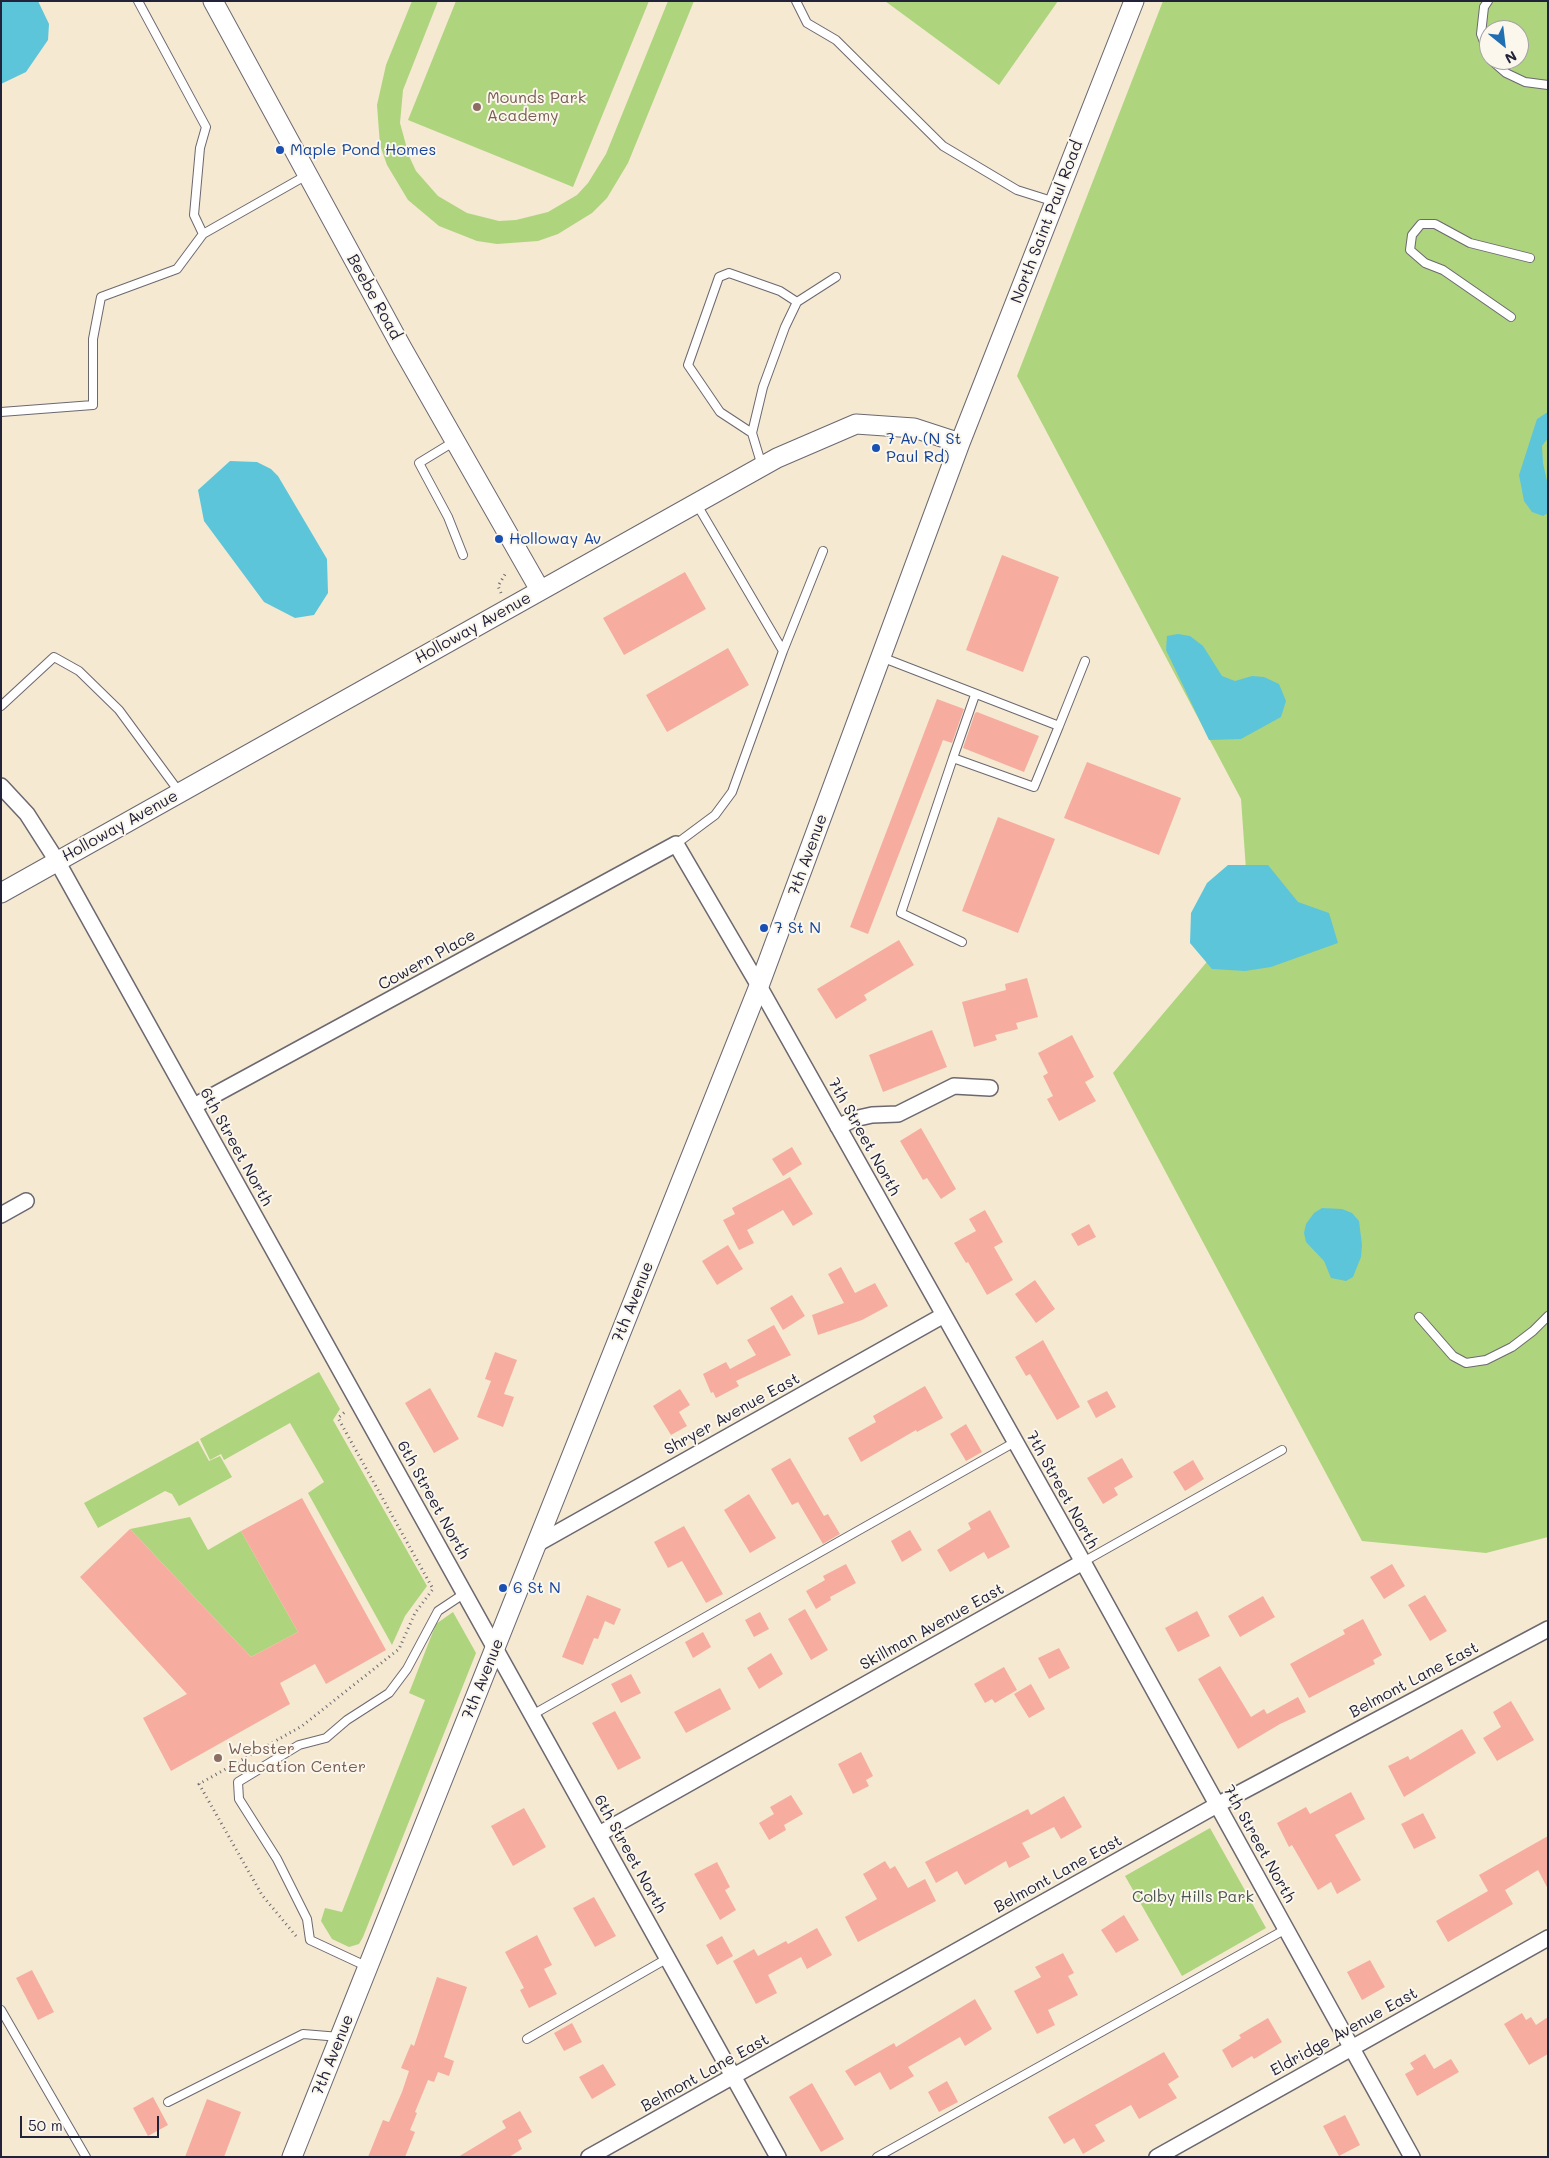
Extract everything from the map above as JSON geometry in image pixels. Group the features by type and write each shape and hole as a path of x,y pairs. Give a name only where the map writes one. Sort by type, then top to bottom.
{"street":[{"name":"Beebe Road","path":"213,1 455,441 540,590"},
{"name":"North Saint Paul Road","path":"960,443 1134,1"},
{"name":"Holloway Avenue","path":"1,893 762,466 856,424 914,428 960,443"},
{"name":"7th Avenue","path":"292,2157 759,986 960,443"},
{"name":"6th Street North","path":"1,786 27,814 57,861 778,2157"},
{"name":"7th Street North","path":"676,844 759,986 944,1314 1412,2157"},
{"name":"Cowern Place","path":"194,1106 676,844"},
{"path":"838,1127 863,1117 898,1114 954,1086 990,1088"},
{"path":"1,1215 26,1201"},
{"name":"Shryer Avenue East","path":"537,1544 944,1314"},
{"name":"Skillman Avenue East","path":"598,1834 1083,1562"},
{"name":"Belmont Lane East","path":"589,2157 1217,1805 1548,1629"},
{"name":"Eldridge Avenue East","path":"1157,2157 1548,1938"}],"lane":[{"path":"138,1 206,127 200,148 194,216 203,234"},
{"path":"796,1 807,23 836,40 943,146 1017,190 1055,202"},
{"path":"1483,20 1484,7 1488,1"},
{"path":"1503,70 1525,82 1548,85"},
{"path":"1,412 93,405 93,339 101,297 176,269 203,234 308,174"},
{"path":"1511,316 1443,270 1425,263 1410,250 1412,235 1421,224 1435,224 1470,243 1530,258"},
{"path":"752,433 720,412 688,365 718,277 729,273 780,291 797,302"},
{"path":"762,466 752,433 763,387 784,327 797,302 836,277"},
{"path":"455,441 420,463 448,517 463,555"},
{"path":"696,503 783,650"},
{"path":"676,844 715,815 732,792 783,650 823,551"},
{"path":"1,706 54,656 79,670 119,710 180,792"},
{"path":"881,657 1059,726"},
{"path":"953,758 1034,787 1085,661"},
{"path":"962,942 901,913 975,695"},
{"path":"1419,1317 1454,1356 1466,1363 1486,1360 1512,1347 1533,1331 1548,1316"},
{"path":"532,1715 1015,1442"},
{"name":"Skillman Avenue East","path":"1083,1562 1282,1450"},
{"path":"368,1967 310,1940 307,1919 277,1859 239,1799 238,1782 299,1745 326,1738 347,1720 389,1693 407,1669 438,1611 465,1593"},
{"path":"877,2157 1286,1929"},
{"path":"527,2039 668,1958"},
{"path":"1,2010 86,2157"},
{"path":"168,2102 303,2034 340,2037"}],"path":[{"path":"298,1940 262,1895 199,1784 302,1726 399,1649 415,1613 433,1589 338,1418 357,1400"}],"green space":[{"path":"412,1 438,1 403,90 400,123 409,156 416,171 438,196 467,213 499,221 516,220 548,212 577,195 588,183 606,154 668,1 694,1 628,163 607,198 592,213 558,234 538,241 497,244 477,241 439,226 408,200 387,165 380,145 377,105 386,65"},
{"path":"456,1 649,1 573,187 408,120"},
{"path":"885,1 1058,1 999,85"},
{"path":"1163,1 1548,1 1548,1537 1486,1553 1362,1541 1113,1073 1249,912 1241,799 1017,376"},
{"path":"319,1372 340,1409 333,1420 427,1586 405,1616 392,1645 308,1493 324,1482 290,1423 224,1460 221,1454 210,1460 200,1439"},
{"path":"198,1441 209,1461 220,1456 232,1477 179,1506 172,1494 165,1491 98,1528 84,1503"},
{"path":"190,1517 208,1550 241,1531 298,1632 251,1657 130,1529"},
{"path":"453,1612 476,1653 363,1937 359,1944 349,1947 332,1939 321,1921 325,1908 342,1912 425,1700 409,1693 436,1624"},
{"name":"Colby Hills Park","path":"1210,1828 1266,1928 1182,1976 1125,1876"}],"water":[{"path":"1,1 38,1 49,24 48,40 26,72 1,84"},
{"path":"1548,412 1548,438 1542,446 1543,463 1548,486 1548,513 1543,516 1532,512 1524,501 1519,475 1537,419"},
{"path":"230,461 257,462 271,469 278,476 327,559 328,593 314,615 295,618 264,602 204,521 198,490"},
{"path":"1178,634 1190,636 1203,646 1222,676 1235,681 1252,676 1264,677 1279,684 1286,701 1281,717 1241,739 1209,740 1166,650 1167,636"},
{"path":"1228,865 1268,865 1298,902 1329,913 1338,943 1271,967 1245,971 1212,969 1190,943 1191,913 1207,883"},
{"path":"1322,1208 1342,1209 1352,1213 1359,1221 1362,1245 1361,1257 1353,1277 1346,1281 1331,1278 1324,1261 1306,1242 1304,1233 1306,1224 1314,1213"}],"building":[{"path":"1002,555 1059,577 1023,672 966,650"},
{"path":"685,572 706,609 624,655 603,618"},
{"path":"728,648 749,685 667,732 646,695"},
{"path":"937,699 964,709 952,743 943,740 868,934 850,927"},
{"path":"977,712 1039,736 1024,772 963,748 975,713"},
{"path":"1087,762 1181,798 1159,855 1064,818"},
{"path":"998,817 1055,839 1018,933 962,911"},
{"path":"899,940 914,965 864,995 867,1000 836,1019 817,989"},
{"path":"1027,978 1038,1017 1016,1023 1018,1029 995,1035 997,1040 974,1047 962,1002 1006,990 1005,984"},
{"path":"932,1030 947,1067 883,1092 869,1055"},
{"path":"1072,1035 1094,1077 1085,1082 1096,1101 1059,1121 1047,1099 1053,1096 1043,1076 1048,1073 1038,1053"},
{"path":"921,1128 956,1189 941,1199 927,1178 923,1180 900,1141"},
{"path":"792,1147 802,1164 783,1176 772,1159"},
{"path":"790,1177 813,1214 793,1226 783,1210 747,1230 754,1243 739,1250 723,1220 735,1214 732,1208"},
{"path":"985,1210 1003,1242 994,1247 1013,1280 987,1295 968,1262 966,1263 954,1243 976,1231 969,1219"},
{"path":"1089,1224 1096,1237 1078,1246 1071,1234"},
{"path":"728,1245 743,1269 717,1285 702,1261"},
{"path":"841,1267 855,1293 875,1283 888,1306 862,1320 818,1335 812,1315 844,1303 828,1274"},
{"path":"1035,1280 1055,1309 1036,1323 1015,1294"},
{"path":"792,1295 805,1316 783,1330 770,1308"},
{"path":"774,1325 791,1355 736,1381 739,1386 716,1398 713,1392 711,1393 703,1374 726,1362 730,1369 756,1355 747,1340"},
{"path":"1043,1340 1080,1407 1057,1420 1030,1374 1026,1376 1015,1357"},
{"path":"495,1352 517,1360 504,1394 514,1397 503,1427 477,1417 491,1381 485,1379"},
{"path":"925,1386 943,1418 917,1432 916,1430 861,1462 848,1438 876,1422 873,1416"},
{"path":"430,1388 459,1439 434,1453 405,1403"},
{"path":"680,1389 690,1405 679,1412 687,1426 671,1435 653,1406"},
{"path":"1107,1391 1116,1407 1096,1418 1087,1401"},
{"path":"966,1424 982,1452 966,1461 950,1434"},
{"path":"790,1458 824,1516 828,1514 840,1534 823,1544 798,1502 792,1505 771,1469"},
{"path":"1122,1458 1133,1477 1114,1488 1118,1495 1103,1504 1087,1478"},
{"path":"1193,1460 1204,1479 1185,1491 1173,1472"},
{"path":"749,1494 776,1538 750,1553 724,1510"},
{"path":"302,1498 386,1650 326,1684 315,1664 280,1683 290,1704 171,1771 143,1718 187,1694 80,1577 130,1529 251,1657 298,1632 241,1531"},
{"path":"990,1510 1010,1547 988,1559 984,1552 950,1572 937,1550 971,1529 968,1523"},
{"path":"684,1526 723,1594 706,1603 682,1561 668,1568 654,1542"},
{"path":"910,1530 922,1550 902,1562 891,1541"},
{"path":"846,1564 856,1583 830,1597 831,1600 816,1609 806,1591 825,1580 823,1576"},
{"path":"1392,1564 1405,1586 1384,1599 1370,1577"},
{"path":"587,1595 621,1609 614,1625 605,1621 598,1639 594,1638 583,1665 562,1657"},
{"path":"1425,1595 1447,1631 1430,1641 1408,1605"},
{"path":"1263,1596 1275,1617 1240,1637 1228,1616"},
{"path":"805,1609 828,1650 811,1660 788,1619"},
{"path":"1197,1611 1210,1636 1178,1652 1165,1628"},
{"path":"760,1612 769,1629 754,1637 745,1620"},
{"path":"1363,1619 1382,1655 1373,1660 1375,1664 1309,1698 1290,1664 1345,1634 1343,1630"},
{"path":"703,1632 711,1647 693,1658 685,1642"},
{"path":"1059,1648 1070,1668 1049,1679 1038,1658"},
{"path":"771,1653 783,1674 759,1689 747,1668"},
{"path":"1220,1666 1251,1717 1264,1709 1267,1714 1298,1697 1306,1712 1280,1724 1238,1749 1198,1679"},
{"path":"1004,1667 1017,1690 995,1703 992,1699 985,1703 974,1684"},
{"path":"631,1674 641,1693 621,1703 611,1684"},
{"path":"1031,1684 1045,1709 1029,1718 1014,1694"},
{"path":"720,1688 731,1709 686,1733 674,1712"},
{"path":"1511,1701 1534,1740 1497,1761 1483,1738 1501,1727 1493,1712"},
{"path":"615,1711 641,1758 618,1770 592,1723"},
{"path":"1462,1729 1476,1753 1404,1797 1388,1766 1408,1756 1410,1760"},
{"path":"861,1752 873,1776 866,1780 869,1786 853,1794 838,1764"},
{"path":"1351,1792 1365,1819 1335,1835 1361,1880 1337,1894 1331,1882 1318,1890 1292,1845 1289,1847 1277,1823 1306,1807 1310,1814"},
{"path":"791,1795 803,1814 784,1825 786,1830 769,1840 759,1823 774,1814 770,1807"},
{"path":"1064,1796 1082,1827 1061,1839 1054,1827 1022,1843 1030,1857 1009,1868 1006,1861 965,1885 957,1871 936,1883 925,1862 1028,1809 1031,1815"},
{"path":"524,1808 546,1847 513,1866 491,1826"},
{"path":"1423,1813 1436,1838 1414,1849 1401,1824"},
{"path":"1548,1836 1548,1889 1538,1870 1505,1890 1513,1904 1448,1942 1436,1921 1488,1891 1479,1875"},
{"path":"885,1861 890,1869 895,1866 908,1888 925,1879 936,1901 858,1942 845,1917 877,1899 863,1874"},
{"path":"717,1862 730,1887 725,1890 736,1910 720,1920 694,1874"},
{"path":"594,1897 616,1936 595,1947 573,1908"},
{"path":"1124,1915 1139,1940 1116,1953 1101,1930"},
{"path":"817,1928 832,1955 807,1969 801,1957 768,1975 777,1993 756,2004 733,1961 754,1949 758,1956 786,1941 788,1944"},
{"path":"537,1935 552,1965 544,1969 557,1994 529,2008 520,1990 524,1988 505,1952"},
{"path":"722,1936 733,1956 717,1965 706,1945"},
{"path":"1063,1953 1074,1973 1068,1976 1078,1995 1048,2010 1055,2025 1037,2034 1014,1991 1041,1977 1035,1967"},
{"path":"1370,1960 1385,1987 1362,2000 1347,1972"},
{"path":"32,1970 54,2012 38,2020 16,1978"},
{"path":"437,1977 467,1987 444,2057 454,2061 449,2076 438,2072 434,2082 428,2080 415,2112 417,2113 410,2130 415,2132 405,2157 368,2157 383,2120 389,2122 402,2092 409,2071 401,2068 411,2044 414,2046"},
{"path":"975,1999 992,2029 965,2046 960,2037 908,2067 914,2076 890,2090 880,2072 855,2086 845,2071 894,2043 896,2047"},
{"path":"1522,2013 1526,2020 1531,2017 1536,2025 1548,2017 1548,2054 1529,2065 1504,2024"},
{"path":"1268,2018 1282,2042 1254,2059 1252,2056 1232,2068 1222,2050 1241,2038 1239,2035"},
{"path":"572,2023 582,2042 564,2051 554,2033"},
{"path":"1164,2052 1179,2077 1168,2084 1177,2098 1139,2119 1131,2105 1095,2125 1105,2141 1083,2154 1074,2138 1064,2144 1048,2117"},
{"path":"1425,2054 1434,2069 1451,2059 1459,2072 1417,2096 1405,2074 1414,2069 1410,2063"},
{"path":"603,2064 616,2085 592,2099 579,2077"},
{"path":"947,2081 958,2102 939,2112 928,2092"},
{"path":"812,2083 844,2139 821,2152 789,2097"},
{"path":"153,2097 168,2125 148,2136 133,2108"},
{"path":"207,2099 241,2112 224,2157 185,2157"},
{"path":"520,2111 532,2132 518,2140 522,2149 509,2157 458,2157 506,2128 502,2121"},
{"path":"1345,2115 1360,2145 1339,2156 1323,2126"}],"place":[{"name":"Mounds Park Academy","path":"477,107"},
{"name":"Maple Pond Homes","path":"280,150"},
{"name":"7 Av (N St Paul Rd)","path":"876,448"},
{"name":"Holloway Av","path":"499,539"},
{"name":"7 St N","path":"764,928"},
{"name":"6 St N","path":"503,1588"},
{"name":"Webster Education Center","path":"218,1758"}]}
